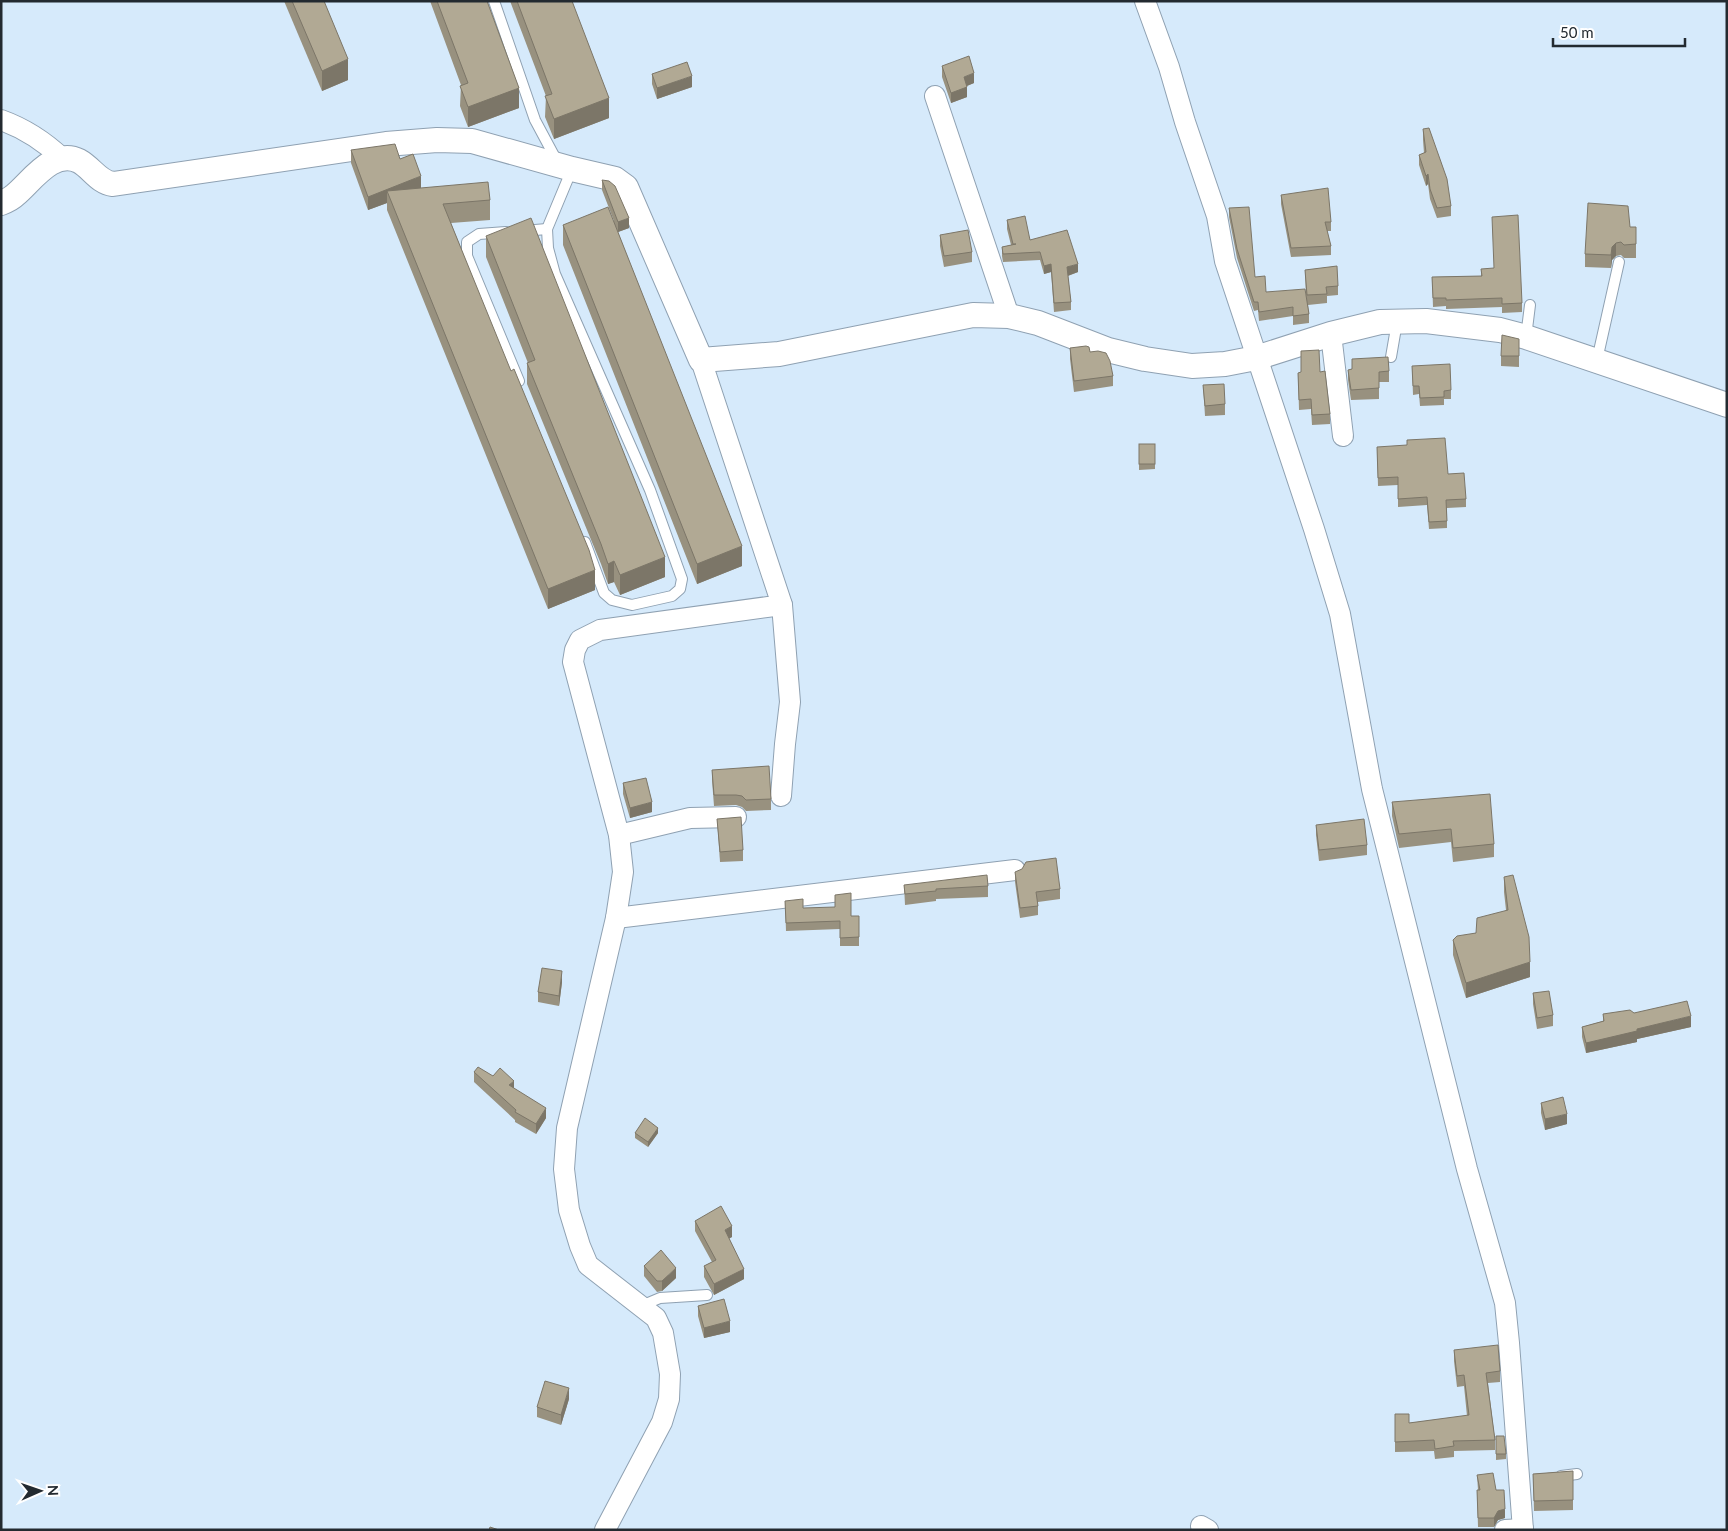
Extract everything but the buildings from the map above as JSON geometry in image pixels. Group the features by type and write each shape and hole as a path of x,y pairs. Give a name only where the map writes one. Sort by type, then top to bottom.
{"street":[{"path":"1145,1 1169,67 1184,122 1217,216 1225,261 1314,529 1340,614 1372,789 1467,1169 1505,1303 1524,1479 1523,1530 1505,1530"},
{"path":"935,96 1009,316"},
{"path":"1,120 20,127 43,140 63,159"},
{"path":"1,203 13,197 46,166 63,159 78,161 105,183 113,184 386,144 437,140 472,141 566,168 615,179 626,187 701,360 782,605 790,702 781,796"},
{"path":"701,360 779,354 973,316 1009,316 1038,323 1108,350 1192,366 1225,364 1256,358 1331,334 1380,322 1426,321 1500,330 1526,337 1727,405"},
{"path":"1331,334 1343,436"},
{"path":"605,1530 662,1422 669,1399 670,1374 664,1333 656,1318 588,1265 569,1210 564,1169 567,1128 616,918 623,872 619,835 573,662 575,650 580,640 600,630 782,605"},
{"path":"619,835 690,818 736,817"},
{"path":"616,918 1014,870"}],"lane":[{"path":"494,1 535,120 566,168 547,229 548,248 555,274 650,490 682,579 680,590 672,596 632,605 612,600 604,593 580,530"},
{"path":"524,393 467,256 467,242 479,234 547,229"},
{"path":"1597,360 1619,262"},
{"path":"1526,337 1530,306"},
{"path":"1391,357 1397,322"},
{"path":"641,1306 660,1298 707,1295"},
{"path":"1548,1477 1577,1474"}]}
